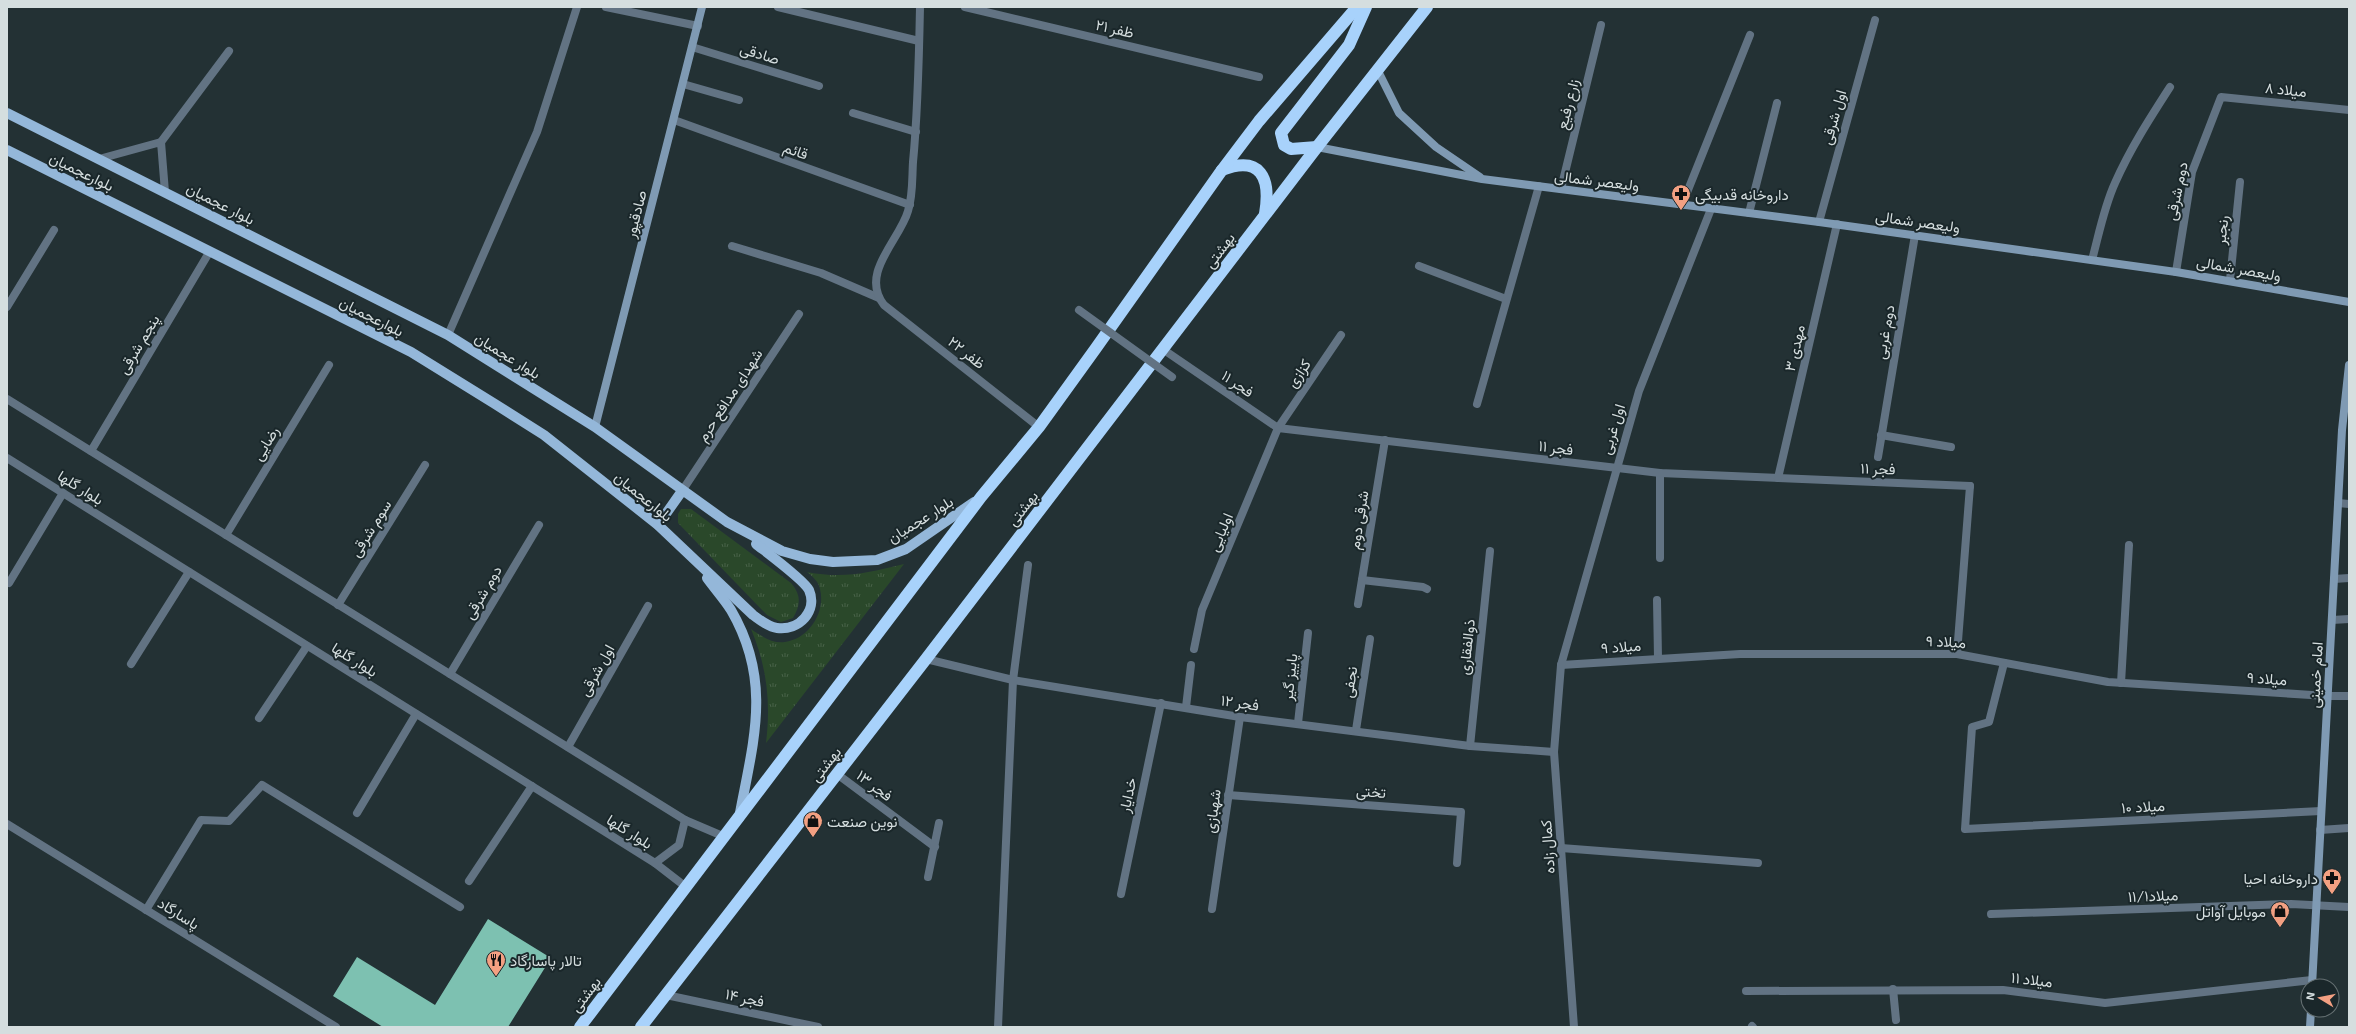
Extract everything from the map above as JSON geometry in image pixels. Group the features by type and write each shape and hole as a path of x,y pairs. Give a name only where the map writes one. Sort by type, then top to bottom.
{"highway":[{"name":"بهشتی","path":"580,1027 981,497 1039,427 1222,170 1259,121 1357,7"},
{"path":"1316,148 1291,149 1284,145 1282,133 1349,45 1366,7"},
{"name":"بهشتی","path":"641,1027 1164,350 1316,148 1428,7"},
{"path":"1222,170 1237,164 1247,164 1259,171 1265,182 1268,196 1265,215"}],"main road":[{"name":"صادقپور","path":"595,427 702,7"},
{"path":"1378,71 1399,113 1436,146 1482,179"},
{"name":"بلوار عجمیان","path":"7,113 448,335 595,427 727,522 768,545 810,559 833,562 877,560 906,549 981,497"},
{"name":"ولیعصر شمالی","path":"1316,148 1482,179 1836,224 2092,260 2230,280 2349,302"},
{"name":"بلوارعجمیان","path":"7,150 411,352 544,435 658,525 691,558"},
{"name":"امام خمینی","path":"2312,978 2338,503 2349,365"},
{"path":"658,525 682,491"},
{"path":"691,558 753,616 768,626 778,628 789,627 802,622 810,614 812,603 809,589 727,522"},
{"path":"691,558 730,610 746,642 753,664 758,694 756,725 738,818"}],"street":[{"path":"448,335 537,132 577,7"},
{"path":"606,7 698,26"},
{"path":"778,7 919,41"},
{"path":"732,246 821,273 879,298 877,277 880,264 910,206 916,132 920,7"},
{"name":"ظفر ۲۱","path":"966,7 1259,77"},
{"name":"اول شرقی","path":"1819,222 1875,20"},
{"name":"زارع رفیع","path":"1561,189 1601,25"},
{"path":"1682,205 1750,35"},
{"name":"صادقی","path":"692,47 819,86"},
{"path":"100,159 161,142 229,51"},
{"path":"683,84 739,100"},
{"path":"2092,260 2105,209 2115,184 2135,143 2170,87"},
{"name":"میلاد ۸","path":"2221,97 2349,110"},
{"name":"دوم شرقی","path":"2176,272 2192,172 2221,97"},
{"path":"1749,213 1777,103"},
{"path":"853,113 916,132"},
{"name":"قائم","path":"674,120 910,206"},
{"path":"161,142 165,192"},
{"name":"رنجبر","path":"2230,280 2240,182"},
{"path":"1477,404 1539,186"},
{"name":"اول غربی","path":"1561,665 1615,468 1639,391 1711,208"},
{"name":"مهدی ۳","path":"1778,478 1836,224"},
{"path":"7,307 54,230"},
{"name":"دوم غربی","path":"1878,457 1915,235"},
{"name":"پنجم شرقی","path":"91,451 210,251"},
{"path":"1419,266 1506,299"},
{"name":"ظفر ۲۲","path":"879,298 884,305 1039,427"},
{"path":"1079,310 1172,377"},
{"name":"شهدای مدافع حرم","path":"682,491 799,314"},
{"name":"کزازی","path":"1278,428 1341,334"},
{"name":"فجر ۱۱","path":"1164,350 1278,428 1660,473 1970,486 1957,654"},
{"name":"رضایی","path":"226,535 329,365"},
{"path":"7,399 685,820 725,837"},
{"name":"اولیایی","path":"1194,649 1202,610 1278,428"},
{"path":"1881,435 1951,447"},
{"name":"شرقی دوم","path":"1358,604 1385,440"},
{"name":"بلوار گلها","path":"7,458 655,863 686,888"},
{"name":"سوم شرقی","path":"338,605 425,465"},
{"path":"1660,473 1660,558"},
{"path":"9,583 63,493"},
{"path":"2338,503 2349,504"},
{"name":"دوم شرقی","path":"450,674 539,524"},
{"path":"2120,683 2129,545"},
{"name":"ذوالفقاری","path":"1470,746 1490,551"},
{"path":"998,1027 1013,680 1028,565"},
{"path":"131,664 189,572"},
{"path":"2334,579 2349,578"},
{"path":"1362,580 1423,587 1427,589"},
{"path":"1657,600 1658,658"},
{"name":"اول شرقی","path":"568,747 648,606"},
{"path":"2332,620 2349,619"},
{"name":"پاییز گیر","path":"1298,723 1308,633"},
{"name":"نجفی","path":"1356,730 1370,639"},
{"path":"259,718 307,646"},
{"name":"میلاد ۹","path":"1561,665 1740,654 1957,654 2120,683 2327,696 2349,696"},
{"name":"فجر ۱۲","path":"926,659 1013,680 1240,717 1356,730 1470,746 1554,752"},
{"name":"میلاد ۱۰","path":"2004,663 1989,722 1972,727 1965,829 2321,811"},
{"path":"1186,707 1191,665"},
{"name":"کمال زاده","path":"1561,665 1554,752 1574,1027"},
{"name":"خدایار","path":"1121,894 1161,703"},
{"path":"357,813 416,714"},
{"name":"شهبازی","path":"1212,909 1240,717"},
{"name":"فجر ۱۳","path":"837,774 935,847"},
{"path":"146,910 201,820 229,821 262,785 460,907"},
{"path":"469,881 532,786"},
{"name":"تختی","path":"1228,796 1461,812 1457,863"},
{"path":"655,863 679,845 685,820"},
{"path":"928,877 939,823"},
{"name":"پاسارگاد","path":"7,824 336,1027"},
{"path":"2320,830 2349,828"},
{"path":"1561,848 1758,863"},
{"name":"میلاد۱۱/۱","path":"1991,914 2290,904 2349,907"},
{"name":"میلاد ۱۱","path":"1746,991 1893,989 2003,990 2104,1002 2300,984"},
{"path":"1893,989 1896,1020"},
{"name":"فجر ۱۴","path":"666,995 818,1027"}],"green space":[{"path":"681,509 691,509 791,583 797,592 799,600 799,604 793,618 781,622 767,615 678,523 678,514"},
{"path":"904,564 766,743 768,699 761,657 751,629 767,639 776,642 794,640 808,630 818,615 821,598 818,584 807,572 844,575 879,570"}],"building":[{"name":"تالار پاسارگاد","path":"488,919 551,958 508,1027 383,1027 333,996 357,957 435,1005"}],"place":[{"name":"داروخانه قدبیگی","path":"1681,211"},
{"name":"نوین صنعت","path":"813,838"},
{"name":"داروخانه احیا","path":"2332,895"},
{"name":"موبایل آواتل","path":"2280,928"},
{"name":"تالار پاسارگاد","path":"496,977"}]}
